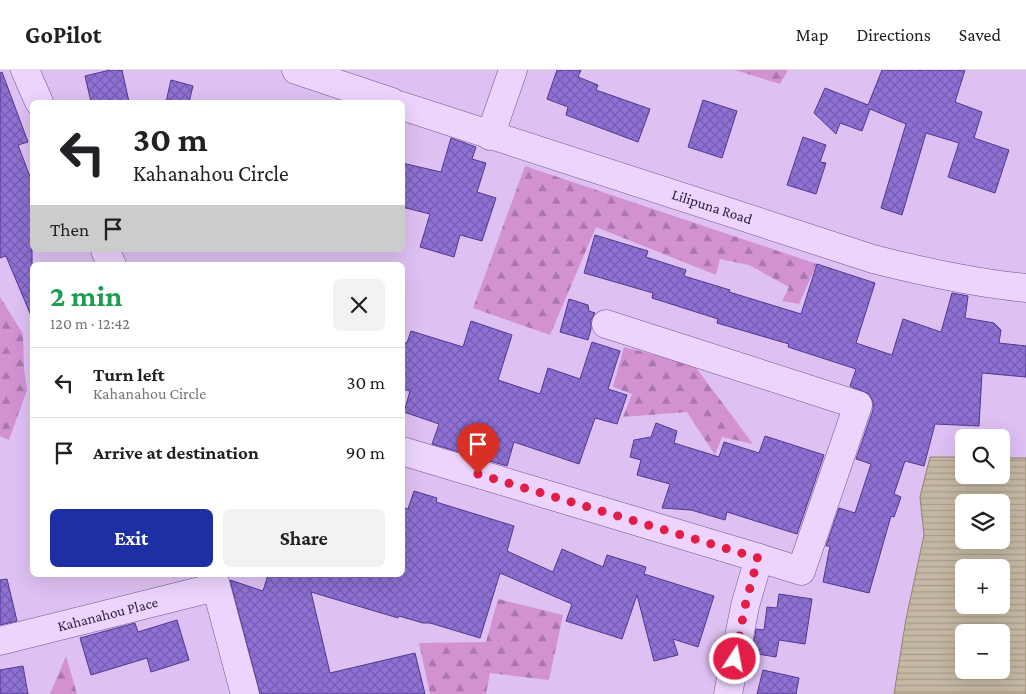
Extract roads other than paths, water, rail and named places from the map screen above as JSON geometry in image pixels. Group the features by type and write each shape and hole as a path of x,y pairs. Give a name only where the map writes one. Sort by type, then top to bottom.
{"street":[{"path":"24,70 38,100"},
{"path":"296,70 386,100"},
{"path":"490,136 513,70"},
{"name":"Lilipuna Road","path":"405,107 873,259 917,271 962,280 1026,288"},
{"path":"405,452 801,571 858,405 606,324"},
{"path":"728,694 745,606 758,558"},
{"path":"215,581 245,694"},
{"name":"Kahanahou Place","path":"0,641 215,581"}]}
